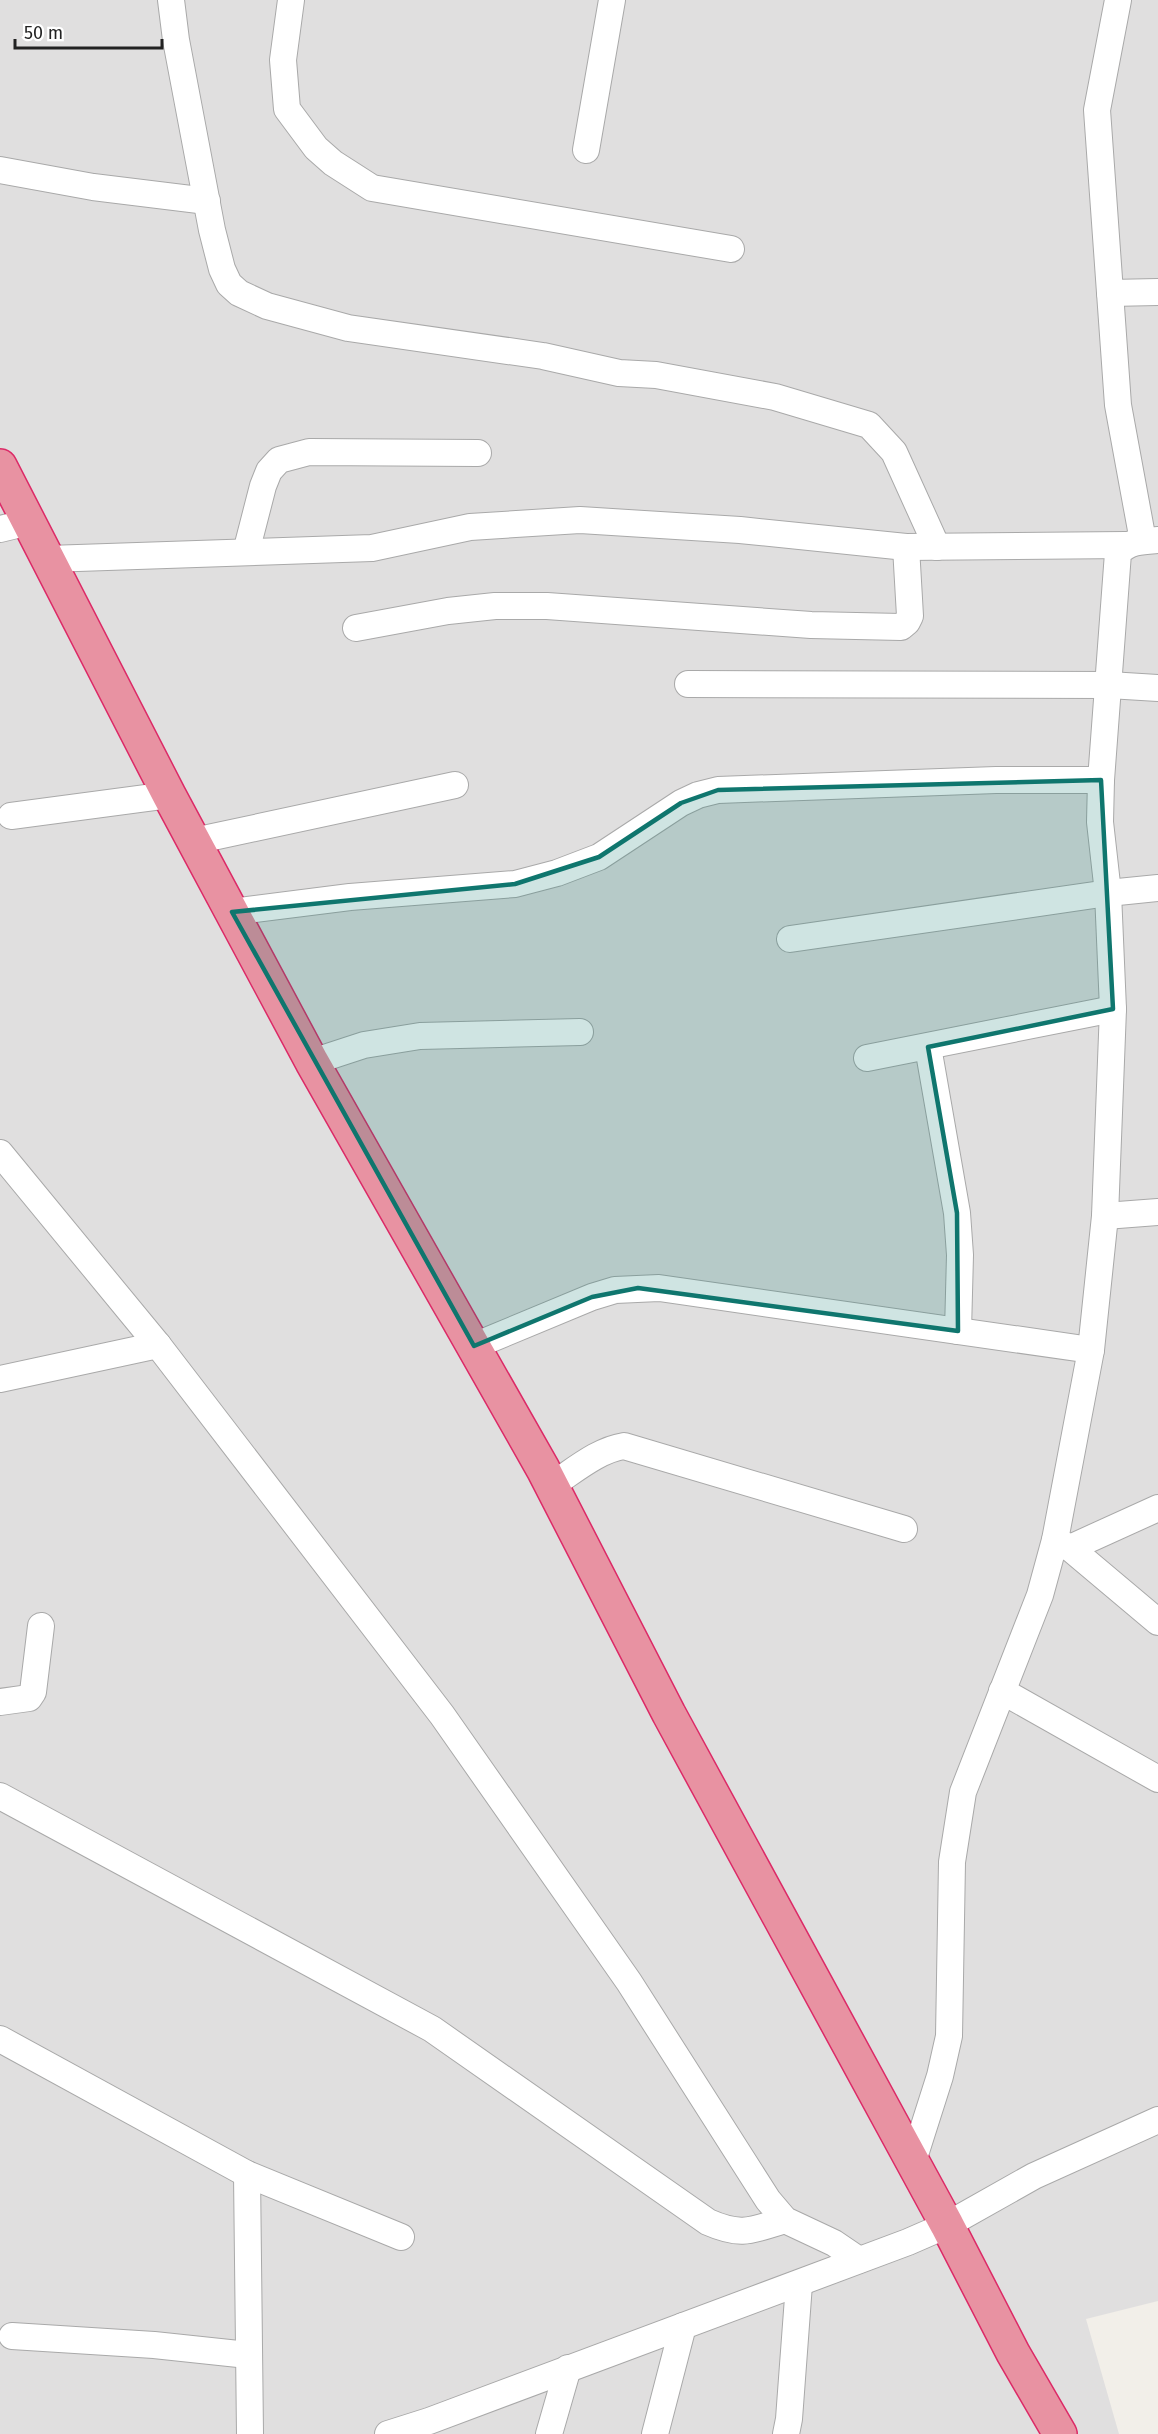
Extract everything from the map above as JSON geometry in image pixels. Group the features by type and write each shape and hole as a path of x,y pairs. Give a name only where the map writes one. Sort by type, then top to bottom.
{"highway":[{"path":"0,466 15,526 48,560 169,795 312,1062 552,1485 669,1714 1013,2353 1060,2434"}],"street":[{"path":"171,0 178,52 222,270 229,284 239,293 267,306 348,328 543,356 619,373 656,375 775,397 869,425 894,452 936,547"},
{"path":"291,0 283,60 287,109 316,148 333,163 372,188 731,249"},
{"path":"586,150 612,0"},
{"path":"1118,0 1097,110 1118,405 1142,542"},
{"path":"0,170 93,187 207,201"},
{"path":"1110,293 1158,292"},
{"path":"246,552 263,486 269,471 279,459 309,452 478,453"},
{"path":"48,560 372,548 470,527 580,520 740,530 906,547 1142,542"},
{"path":"912,2164 940,2076 949,2036 952,1862 963,1792 1040,1594 1063,1544 1091,1350 1105,1216 1113,1009 1108,893 1100,822 1101,780 1118,553 1142,542"},
{"path":"356,628 448,611 495,606 547,606 811,625 901,627 910,616 906,547"},
{"path":"688,684 1109,685 1158,688"},
{"path":"232,912 350,897 515,884 557,873 599,857 681,802 718,790 996,780 1101,780"},
{"path":"194,841 455,785"},
{"path":"11,816 169,795"},
{"path":"790,939 1108,893 1158,888"},
{"path":"867,1058 1113,1009"},
{"path":"312,1062 364,1045 420,1036 580,1032"},
{"path":"928,1047 957,1214 960,1255 958,1331"},
{"path":"0,1154 158,1345 442,1714 629,1982 768,2200 785,2220 834,2243 859,2260"},
{"path":"1105,1216 1158,1212"},
{"path":"474,1346 592,1297 615,1290 638,1287 1091,1350"},
{"path":"0,1378 158,1345"},
{"path":"552,1485 608,1451 624,1446 904,1530"},
{"path":"1063,1544 1158,1509"},
{"path":"1063,1544 1158,1622"},
{"path":"0,1702 29,1698 33,1692 41,1626"},
{"path":"1002,1691 1158,1779"},
{"path":"0,1796 432,2029 708,2222 728,2231 747,2232 785,2220"},
{"path":"0,2039 247,2174 401,2237"},
{"path":"388,2434 427,2427 568,2368 908,2242 946,2225 1034,2176 1158,2120"},
{"path":"247,2174 250,2434"},
{"path":"786,2434 799,2284"},
{"path":"655,2434 683,2326"},
{"path":"12,2336 154,2345 248,2355"},
{"path":"549,2434 568,2368"}],"highlighted area":[{"path":"1101,780 1113,1009 928,1047 957,1213 958,1331 638,1288 592,1297 474,1346 232,912 515,884 599,857 681,803 718,790"}],"shaded area":[{"path":"0,0 1158,0 1158,2301 1086,2319 1119,2434 0,2434"}]}
